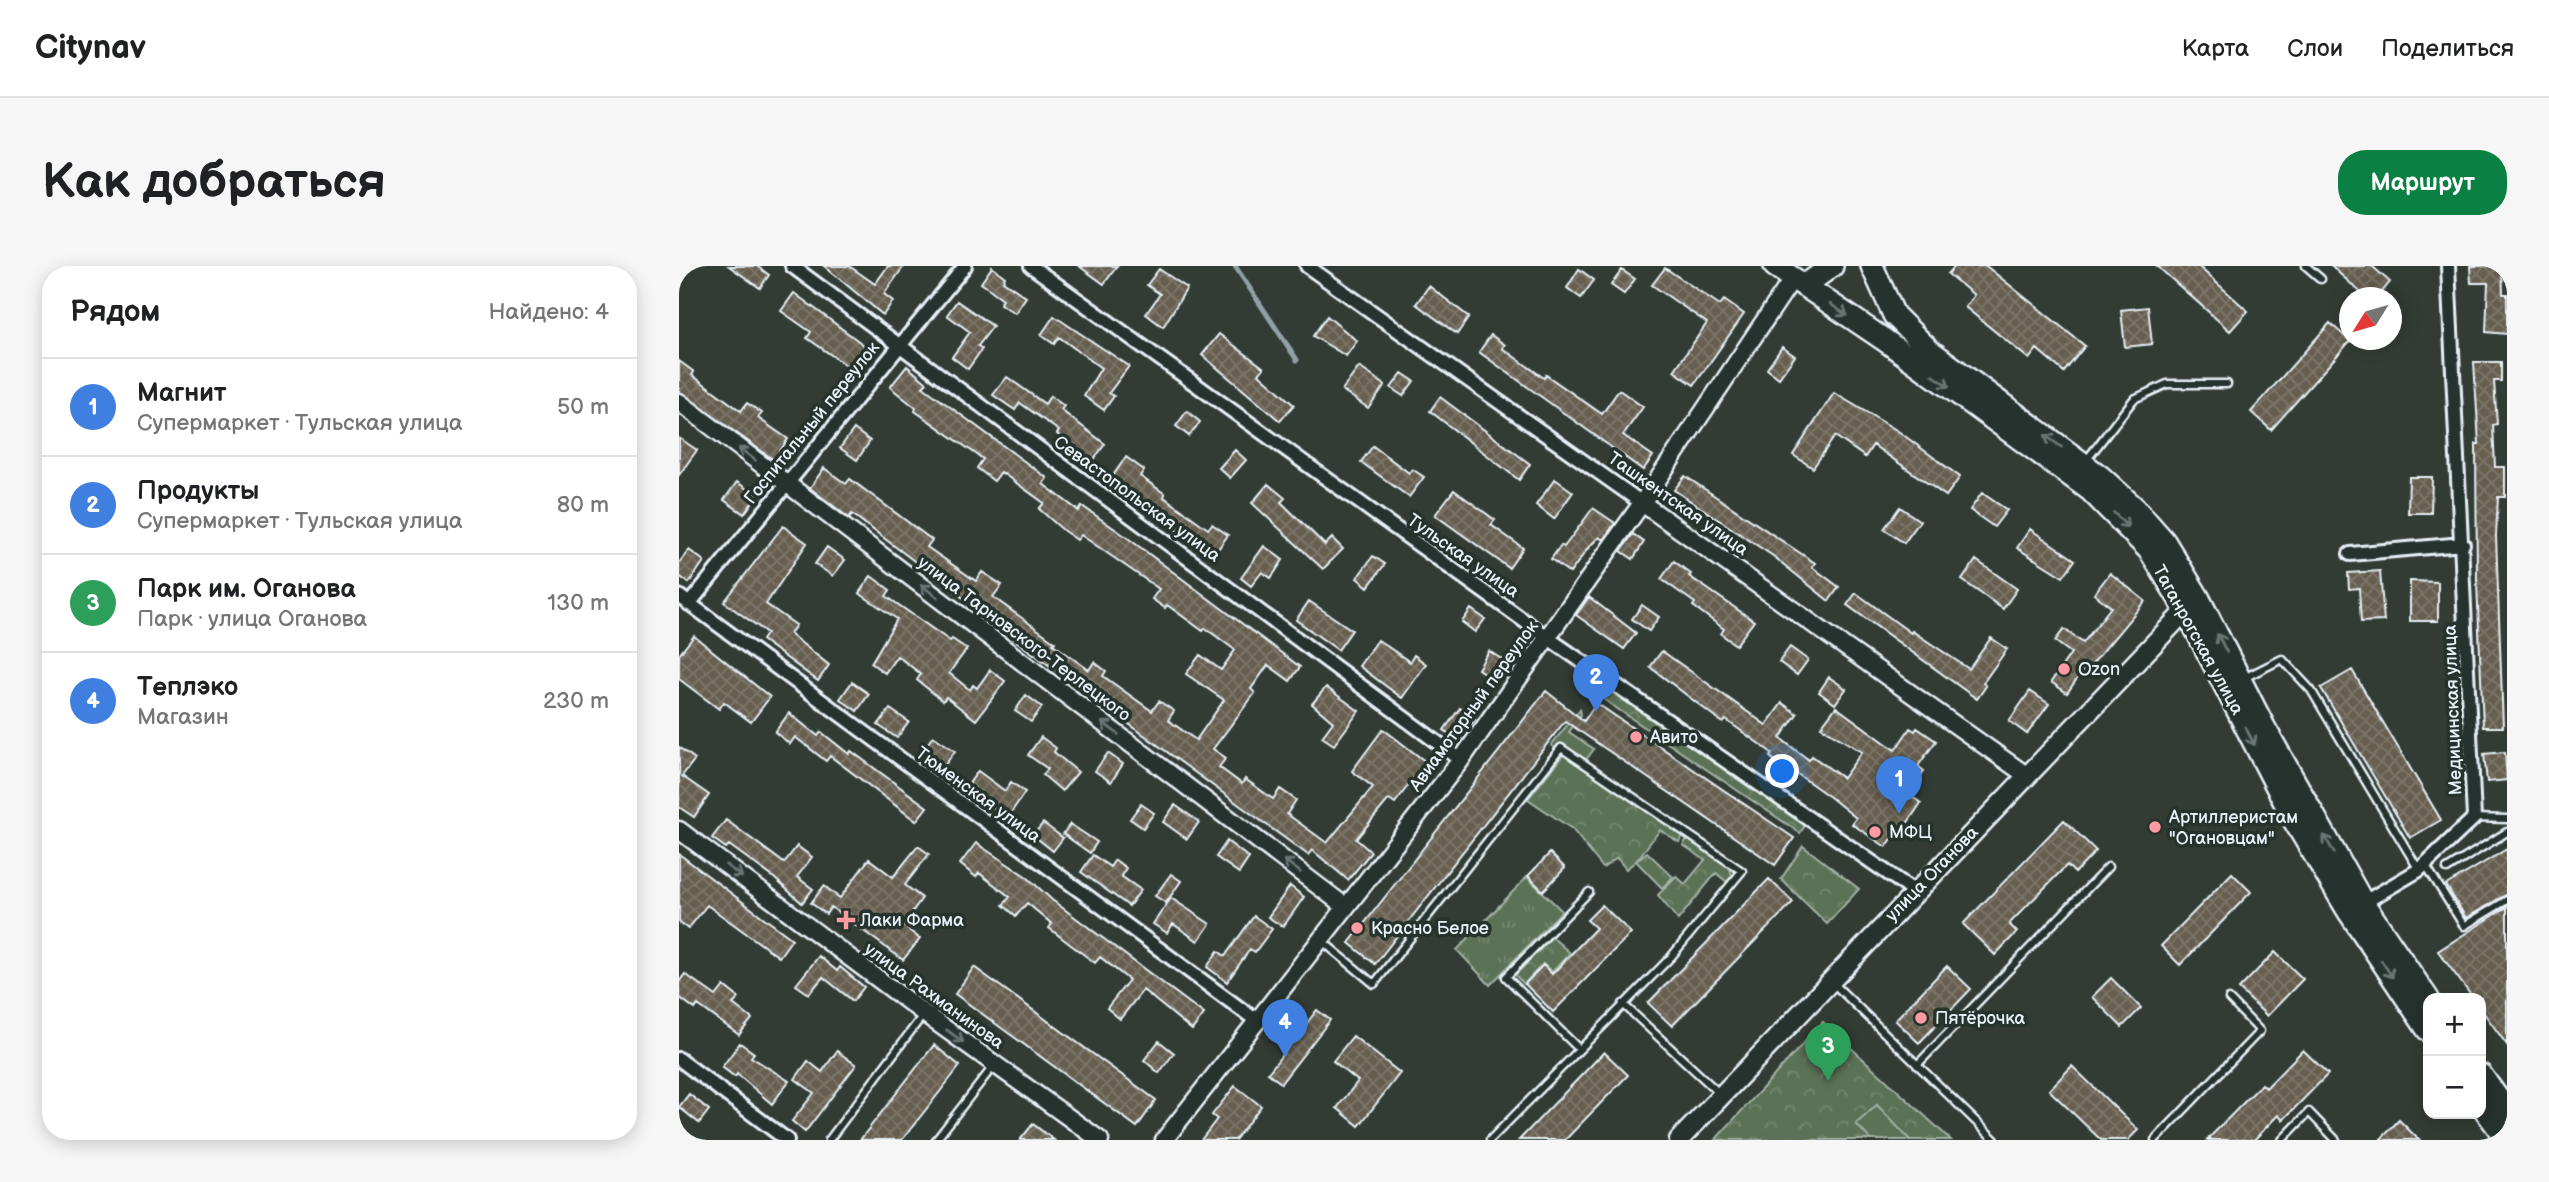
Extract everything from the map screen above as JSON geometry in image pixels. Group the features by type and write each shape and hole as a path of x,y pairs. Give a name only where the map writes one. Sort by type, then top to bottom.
{"main road":[{"path":"1791,276 1832,266"},
{"name":"Таганрогская улица","path":"1872,266 1894,315 1929,349 2084,464 2135,508 2164,541 2295,822 2356,908 2423,993"},
{"name":"Таганрогская улица","path":"1791,276 1886,341 2090,490 2150,551 2192,603 2241,680 2356,908 2423,1022"},
{"name":"улица Оганова","path":"1679,1140 2192,603"},
{"path":"2486,1082 2507,1111"},
{"path":"2486,1111 2507,1140"}],"street":[{"name":"Севастопольская улица","path":"792,266 1461,760"},
{"name":"Госпитальный переулок","path":"684,600 965,266"},
{"name":"Тульская улица","path":"1031,266 1548,638 1916,892"},
{"name":"Ташкентская улица","path":"1307,266 2027,775"},
{"name":"Медицинская улица","path":"2356,908 2422,867 2474,818 2448,266"},
{"name":"Авиамоторный переулок","path":"1164,1140 1461,760 1642,503 1791,276"},
{"name":"улица Тарновского-Терлецкого","path":"679,402 1346,907"},
{"path":"2350,554 2463,544"},
{"name":"Тюменская улица","path":"684,600 1257,1021"},
{"name":"улица Рахманинова","path":"679,830 925,1014 1100,1140"},
{"path":"679,1059 787,1140"}],"lane":[{"path":"2306,266 2321,279"},
{"path":"2084,464 2134,399 2167,384 2227,384"},
{"path":"2241,680 2282,659 2293,667 2311,690 2422,867 2464,926 2507,900"},
{"path":"1321,940 1374,984 1561,748 1742,871 1671,957 1490,1140"},
{"path":"2474,818 2507,819"},
{"path":"2447,869 2507,832"},
{"path":"1917,1065 2108,867"},
{"path":"1579,1049 1506,977 1589,892"},
{"path":"1830,981 1995,1140"},
{"path":"2155,1140 2260,1031 2229,999"},
{"path":"1623,1004 1722,1095"},
{"path":"829,1140 925,1014"},
{"path":"936,1140 995,1064"},
{"path":"2282,1140 2309,1112 2336,1140"}],"green space":[{"path":"1608,685 1808,821 1800,833 1600,697"},
{"path":"1580,709 1581,715 1569,732 1594,749 1586,760 1561,743 1556,749 1551,745"},
{"path":"1564,754 1683,835 1679,842 1660,830 1636,861 1626,869 1617,858 1603,868 1572,829 1528,799"},
{"path":"1687,839 1730,868 1732,876 1727,882 1716,873 1678,920 1658,895 1676,876 1685,884 1705,860 1683,845"},
{"path":"1803,846 1859,889 1827,924 1781,879"},
{"path":"1647,852 1673,877 1662,888 1636,861"},
{"path":"1527,877 1562,911 1490,985 1457,950"},
{"path":"1552,937 1570,953 1552,972 1543,964 1524,984 1515,975"},
{"path":"1823,1022 1951,1140 1715,1140"},
{"path":"1877,1105 1910,1140 1871,1140 1856,1124"}],"building":[{"path":"729,266 757,266 769,275 760,288"},
{"path":"824,266 849,266 875,284 888,266 904,266 884,294 893,301 883,315"},
{"path":"1079,266 1117,266 1104,284"},
{"path":"1955,266 1986,266 2085,346 2064,372 2037,349 2029,359 1965,307 1974,295 1948,274"},
{"path":"2157,266 2198,266 2248,311 2230,331"},
{"path":"2331,266 2372,266 2390,282 2386,287 2355,287"},
{"path":"2470,266 2502,266 2503,294 2507,294 2507,334 2486,332 2488,283 2471,283"},
{"path":"992,267 1005,277 1003,281 1026,297 1015,313 1000,304 1003,299 981,283"},
{"path":"1665,268 1720,305 1724,300 1744,314 1694,385 1674,371 1707,323 1652,285"},
{"path":"1159,269 1187,288 1163,327 1146,314 1160,294 1147,285"},
{"path":"1579,269 1594,280 1581,298 1567,288"},
{"path":"1622,270 1635,279 1624,294 1611,285"},
{"path":"1429,286 1469,317 1457,334 1416,304"},
{"path":"794,293 865,346 850,368 807,338 811,332 781,311"},
{"path":"957,301 993,326 978,346 982,349 968,369 952,357 970,332 947,315"},
{"path":"2148,307 2152,344 2125,347 2121,310"},
{"path":"1054,316 1129,366 1109,393 1114,396 1104,410 1084,396 1101,368 1059,337 1054,344 1041,335"},
{"path":"1327,316 1357,341 1346,356 1313,336"},
{"path":"2330,323 2339,331 2339,350 2342,350 2271,430 2251,412"},
{"path":"1219,334 1264,368 1259,374 1294,405 1280,421 1202,355"},
{"path":"1491,335 1505,345 1502,348 1544,378 1546,375 1602,414 1619,390 1643,407 1623,435 1653,456 1643,470 1479,352"},
{"path":"1782,347 1795,356 1779,378 1767,369"},
{"path":"679,361 694,372 692,375 741,411 747,403 762,413 758,418 788,439 774,460 679,392"},
{"path":"2474,362 2501,362 2501,381 2494,381 2497,424 2493,425 2495,467 2505,467 2505,497 2498,497 2496,536 2503,727 2483,727 2477,582 2476,444 2479,444"},
{"path":"907,366 927,383 923,387 1047,478 1043,484 1079,511 1082,506 1125,536 1300,667 1290,681 1268,665 1251,689 1255,693 1213,749 1226,758 1219,767 1242,784 1245,779 1273,799 1280,789 1296,800 1287,814 1327,843 1373,787 1352,771 1383,729 1426,762 1395,803 1389,799 1356,839 1371,852 1348,880 1312,850 1308,855 989,621 991,619 852,514 849,518 810,488 824,468 846,484 850,479 932,540 927,547 976,581 982,572 1002,585 993,597 1089,670 1094,662 1106,671 1103,676 1152,711 1159,701 1174,711 1168,720 1196,740 1224,700 1186,674 1200,655 1221,670 1235,650 1205,628 1203,631 1167,605 1165,608 1152,599 1159,589 1081,535 1077,540 1064,531 1039,509 1044,503 1001,472 994,481 977,468 983,459 915,411 916,408 890,387"},
{"path":"1359,367 1385,385 1368,408 1342,390"},
{"path":"1402,373 1414,381 1403,396 1391,388"},
{"path":"1007,377 1045,404 1050,396 1064,406 1061,410 1105,444 1092,462 1057,434 1059,431 1020,403 1015,410 993,395"},
{"path":"1834,393 1898,431 1960,477 1946,496 1873,445 1865,457 1835,436 1813,468 1793,455"},
{"path":"1440,397 1530,464 1519,480 1430,411"},
{"path":"1187,411 1200,422 1189,436 1176,426"},
{"path":"854,429 870,441 857,460 840,448"},
{"path":"679,438 697,450 679,475"},
{"path":"1373,446 1409,473 1412,469 1424,477 1409,497 1361,462"},
{"path":"1235,450 1246,460 1230,478 1219,468"},
{"path":"1126,457 1144,470 1140,476 1165,494 1164,497 1208,529 1212,524 1228,535 1213,556 1167,524 1169,520 1112,477"},
{"path":"1685,476 1815,563 1812,567 1839,587 1829,601 1773,556 1674,490"},
{"path":"2409,477 2432,477 2431,513 2408,513"},
{"path":"1555,479 1573,492 1554,519 1536,505"},
{"path":"737,482 757,496 744,514 724,500"},
{"path":"1268,484 1285,498 1281,502 1325,545 1332,538 1343,549 1323,569 1252,503"},
{"path":"1454,490 1495,520 1491,525 1523,548 1509,568 1435,515"},
{"path":"1982,493 2007,510 1994,527 1970,510"},
{"path":"1900,507 1920,521 1904,543 1884,529"},
{"path":"1593,508 1615,523 1603,540 1599,537 1589,547 1570,573 1551,559 1561,545 1564,547"},
{"path":"783,526 807,543 766,604 796,625 790,634 829,665 818,681 762,640 767,633 724,602"},
{"path":"2030,529 2075,560 2063,577 2017,548"},
{"path":"1633,534 1644,542 1633,559 1621,551"},
{"path":"1264,546 1283,560 1271,578 1262,572 1251,586 1241,578"},
{"path":"827,547 845,560 833,576 815,564"},
{"path":"689,550 704,561 689,583 679,576 679,563"},
{"path":"1373,556 1385,564 1368,587 1357,578"},
{"path":"1976,560 2017,589 2003,609 1962,580"},
{"path":"1674,561 1691,574 1689,576 1754,621 1736,645 1721,634 1724,629 1693,606 1695,603 1661,579"},
{"path":"2380,571 2384,621 2361,622 2359,588 2349,589 2348,573"},
{"path":"2110,573 2145,601 2089,668 2086,666 2067,693 2051,682 2071,653 2055,641 2064,629 2083,643 2111,607 2094,594"},
{"path":"871,576 890,590 886,596 950,641 952,639 967,649 949,673 970,690 973,685 977,688 990,670 1005,681 976,720 946,697 943,701 917,680 921,674 897,656 885,673 871,663 897,619 859,593"},
{"path":"2410,581 2438,582 2438,621 2410,621"},
{"path":"1856,593 1911,633 1912,631 1969,669 1991,638 2007,649 1983,683 1986,686 1977,699 1847,605"},
{"path":"1589,597 1636,633 1624,649 1576,615"},
{"path":"1309,601 1352,630 1338,650 1296,620"},
{"path":"1642,605 1659,617 1649,631 1632,619"},
{"path":"1471,609 1485,619 1475,632 1462,622"},
{"path":"694,636 770,697 751,722 724,702 719,709 679,679 679,655"},
{"path":"1378,640 1410,662 1414,655 1426,664 1402,698 1359,666"},
{"path":"1790,647 1808,660 1797,675 1779,662"},
{"path":"1489,651 1509,664 1497,682 1478,669"},
{"path":"1662,651 1766,725 1782,703 1797,714 1780,738 1809,760 1812,756 1843,778 1862,752 1821,727 1836,707 1895,750 1910,728 1915,731 1917,728 1936,741 1918,766 1924,771 1908,794 1921,803 1897,838 1894,836 1886,847 1852,824 1856,818 1830,797 1786,766 1784,768 1770,757 1772,753 1726,720 1723,723 1650,667"},
{"path":"2352,670 2441,820 2410,838 2321,688"},
{"path":"1829,677 1846,689 1835,704 1819,692"},
{"path":"852,682 869,694 857,711 840,699"},
{"path":"1326,687 1359,711 1334,745 1322,737 1333,722 1312,704"},
{"path":"1546,691 1584,721 1596,703 1794,838 1775,865 1565,721 1375,964 1349,943"},
{"path":"2030,691 2049,704 2027,734 2009,721"},
{"path":"1026,695 1042,707 1031,722 1015,711"},
{"path":"1460,708 1475,719 1459,741 1444,730"},
{"path":"890,709 909,722 897,738 878,725"},
{"path":"789,713 818,736 821,732 849,754 851,751 927,807 916,821 830,756 826,761 795,737 790,744 775,732"},
{"path":"933,736 955,751 942,769 920,754"},
{"path":"1041,737 1056,748 1054,752 1078,772 1062,791 1043,775 1048,769 1028,755"},
{"path":"679,747 695,759 682,776 709,795 694,817 679,807"},
{"path":"2505,752 2507,780 2487,782 2484,754"},
{"path":"1108,753 1123,764 1111,782 1095,771"},
{"path":"978,771 1005,791 1011,782 1025,792 1008,817 965,789"},
{"path":"1141,804 1154,813 1143,828 1130,819"},
{"path":"1175,805 1199,822 1187,839 1163,822"},
{"path":"726,820 784,863 797,846 812,857 797,877 813,889 802,903 773,877 729,845 726,848 712,838"},
{"path":"2064,820 2096,851 2075,873 2067,865 2009,924 2017,932 1995,955 1963,924"},
{"path":"1043,823 1063,838 1053,851 1033,835"},
{"path":"1070,824 1097,842 1090,853 1063,834"},
{"path":"1227,841 1249,858 1239,873 1216,857"},
{"path":"976,843 1027,877 1052,900 1204,1014 1192,1030 1143,990 1120,1019 1107,1008 1129,980 1100,957 1095,963 1071,945 1049,928 1052,924 1027,903 1016,916 1003,905 1010,897 979,873 976,877 960,864"},
{"path":"918,846 929,854 905,885 922,898 903,925 920,939 903,960 831,907 826,914 811,903 824,886 840,898 869,859 893,877"},
{"path":"2507,849 2507,894 2466,918 2446,885"},
{"path":"1550,853 1565,868 1543,891 1528,876"},
{"path":"679,854 792,939 779,957 707,905 688,929 679,922"},
{"path":"1093,855 1110,867 1115,860 1126,868 1121,876 1141,890 1129,906 1081,872"},
{"path":"2232,873 2251,892 2180,965 2161,946"},
{"path":"1171,874 1181,881 1166,903 1155,896"},
{"path":"1769,879 1793,902 1672,1026 1648,1003"},
{"path":"1290,886 1304,897 1283,927 1268,917"},
{"path":"1171,898 1210,924 1198,941 1173,924 1167,933 1153,924"},
{"path":"1602,905 1631,933 1553,1012 1525,984 1543,965 1552,974 1596,928 1587,920"},
{"path":"2507,907 2507,1045 2486,1016 2486,993 2469,993 2438,951"},
{"path":"1254,916 1272,929 1255,952 1250,949 1227,982 1207,967 1218,951 1225,956"},
{"path":"2275,952 2303,979 2267,1016 2239,989"},
{"path":"819,956 837,971 840,967 864,987 853,1001 823,977 809,994 796,985"},
{"path":"1947,966 1971,989 1919,1043 1895,1020"},
{"path":"974,967 1156,1100 1137,1127 955,994"},
{"path":"685,974 716,996 724,986 739,998 733,1004 752,1019 739,1035 698,1005 695,1009 679,997 679,982"},
{"path":"2111,978 2141,1008 2122,1027 2092,997"},
{"path":"1317,1010 1330,1020 1281,1083 1268,1073"},
{"path":"1353,1036 1400,1073 1359,1126 1337,1108 1358,1081 1333,1061"},
{"path":"1159,1041 1174,1053 1159,1073 1144,1060"},
{"path":"740,1043 754,1053 751,1057 789,1081 772,1104 737,1074 735,1077 722,1067"},
{"path":"934,1045 960,1066 902,1140 860,1140"},
{"path":"2303,1050 2328,1074 2283,1120 2278,1115 2254,1140 2207,1140 2262,1084 2266,1088"},
{"path":"837,1051 856,1065 805,1132 792,1121 814,1093 795,1079 808,1061 822,1072"},
{"path":"1604,1052 1628,1075 1565,1140 1519,1140"},
{"path":"2072,1066 2138,1130 2128,1140 2101,1140 2049,1090"},
{"path":"1235,1086 1261,1106 1235,1140 1201,1140 1217,1119 1212,1115"},
{"path":"689,1094 709,1110 699,1123 679,1107"},
{"path":"2399,1120 2419,1140 2380,1140"},
{"path":"1033,1124 1054,1140 1020,1140"}],"waterway":[{"path":"1235,266 1297,360"}],"place":[{"name":"Ozon","path":"2064,669"},
{"name":"Продукты","path":"1596,712"},
{"name":"Авито","path":"1636,737"},
{"name":"Магнит","path":"1899,814"},
{"name":"Артиллеристам \"Огановцам\"","path":"2155,827"},
{"name":"МФЦ","path":"1875,832"},
{"name":"Лаки Фарма","path":"846,920"},
{"name":"Красно Белое","path":"1357,928"},
{"name":"Пятёрочка","path":"1921,1018"},
{"name":"Теплэко","path":"1285,1057"},
{"name":"Парк им. Оганова","path":"1828,1081"}]}
